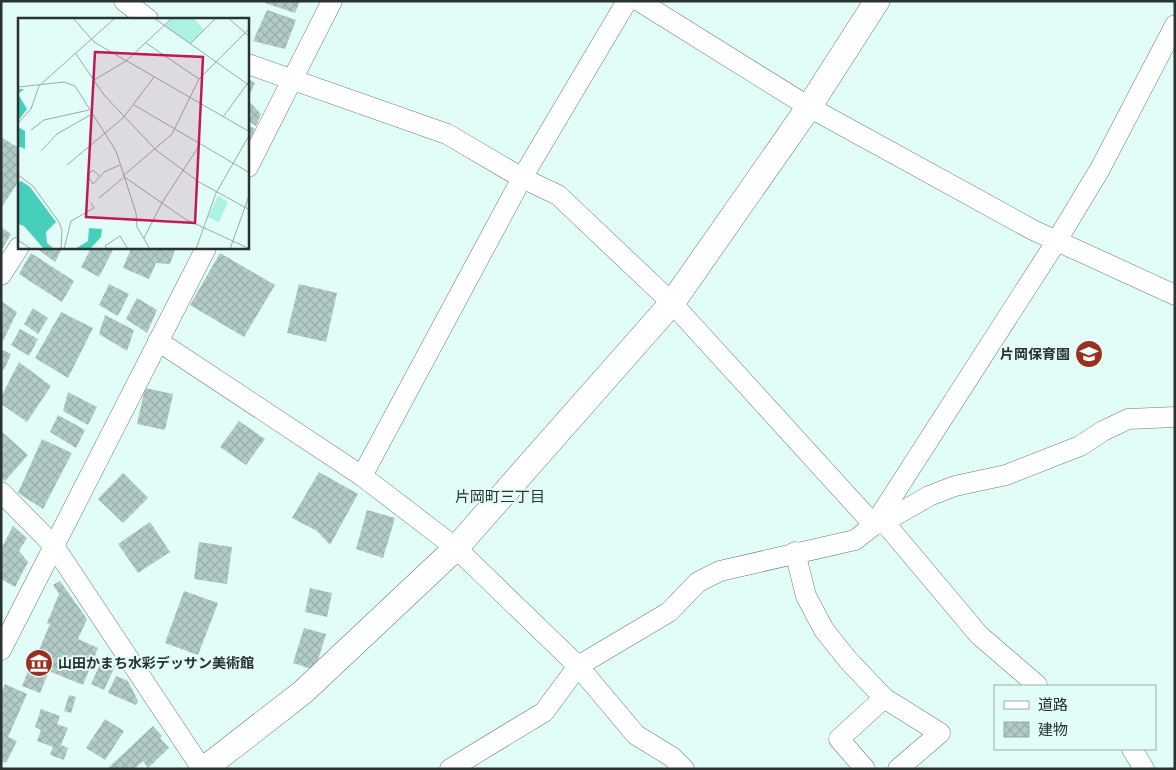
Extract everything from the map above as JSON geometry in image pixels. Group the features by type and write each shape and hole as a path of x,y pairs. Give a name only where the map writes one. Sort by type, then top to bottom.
{"street":[{"path":"124,1 147,18"},
{"path":"249,165 332,1"},
{"path":"362,476 522,178 627,1"},
{"path":"639,1 809,107 1056,242 1175,295"},
{"path":"1,492 54,546 203,769 303,692 456,548 672,303 809,107 876,1"},
{"path":"879,524 1056,242 1100,168 1175,25"},
{"path":"249,64 447,134 522,178 558,196 672,303 879,524 979,635 1037,685"},
{"path":"1,275 18,249"},
{"path":"1,650 205,249"},
{"path":"158,341 362,476 456,548 578,666 636,735 672,757 684,769"},
{"path":"450,769 544,712 578,666 669,612 698,582 720,571 795,552 855,540 929,496 955,486 1006,475 1080,446 1102,431 1128,419 1175,417"},
{"path":"795,552 806,596 824,630 848,660 884,698 940,733 898,769"},
{"path":"865,769 839,739 884,698"},
{"path":"1133,750 1144,769"}],"building":[{"path":"266,1 300,1 295,13 265,3"},
{"path":"267,10 296,20 285,49 253,41"},
{"path":"249,80 255,83 249,95"},
{"path":"249,101 261,114 256,126 249,122"},
{"path":"249,126 255,129 249,143"},
{"path":"1,137 18,147 18,182 1,208"},
{"path":"1,227 11,234 3,248 1,247"},
{"path":"37,249 62,249 55,262"},
{"path":"90,249 113,249 99,277 81,267"},
{"path":"131,249 175,250 170,264 156,263 149,279 123,268"},
{"path":"31,253 74,281 62,302 19,274"},
{"path":"220,253 275,285 244,337 190,305"},
{"path":"109,284 129,294 118,316 99,305"},
{"path":"299,284 337,293 326,342 287,333"},
{"path":"137,298 157,310 147,333 126,319"},
{"path":"1,301 17,312 1,345"},
{"path":"33,308 48,318 38,334 24,324"},
{"path":"61,312 93,328 68,378 35,358"},
{"path":"105,315 134,330 127,351 99,334"},
{"path":"20,329 38,339 29,356 11,345"},
{"path":"1,349 11,354 4,370 1,370"},
{"path":"19,362 51,386 27,422 1,404 1,397"},
{"path":"145,388 173,394 165,430 137,424"},
{"path":"68,392 97,407 88,425 63,411"},
{"path":"58,415 85,430 76,448 50,432"},
{"path":"239,421 265,439 246,465 220,447"},
{"path":"1,431 28,455 5,481 1,478"},
{"path":"42,439 72,453 43,509 18,493"},
{"path":"319,472 358,494 330,545 317,531 292,518"},
{"path":"123,473 148,498 123,523 98,499"},
{"path":"367,510 395,518 383,558 356,549"},
{"path":"150,522 170,552 138,573 118,544"},
{"path":"13,526 27,538 19,551 28,562 15,587 1,579 1,549"},
{"path":"199,542 232,547 227,584 194,579"},
{"path":"60,581 87,619 78,639 98,648 83,685 49,671 40,693 22,686 31,664 29,663 31,657 35,659 50,624 47,623 59,594 53,585"},
{"path":"310,588 332,593 327,617 305,612"},
{"path":"184,591 218,603 198,655 165,643"},
{"path":"304,628 326,634 315,670 293,663"},
{"path":"102,660 115,666 104,690 91,684"},
{"path":"116,676 128,681 138,701 136,705 108,693"},
{"path":"5,684 27,694 8,737 17,741 6,763 1,761 1,693"},
{"path":"69,695 76,697 71,713 64,711"},
{"path":"41,709 60,716 57,724 68,728 61,745 68,748 64,760 50,755 53,747 37,741 41,730 35,727"},
{"path":"105,719 124,731 105,760 86,748"},
{"path":"153,726 169,748 148,768 143,761 134,769 107,769"}],"place":[{"name":"片岡保育園","path":"1089,354"},
{"name":"山田かまち水彩デッサン美術館","path":"39,663"}],"district":[{"name":"片岡町三丁目","path":"500,497"}]}
